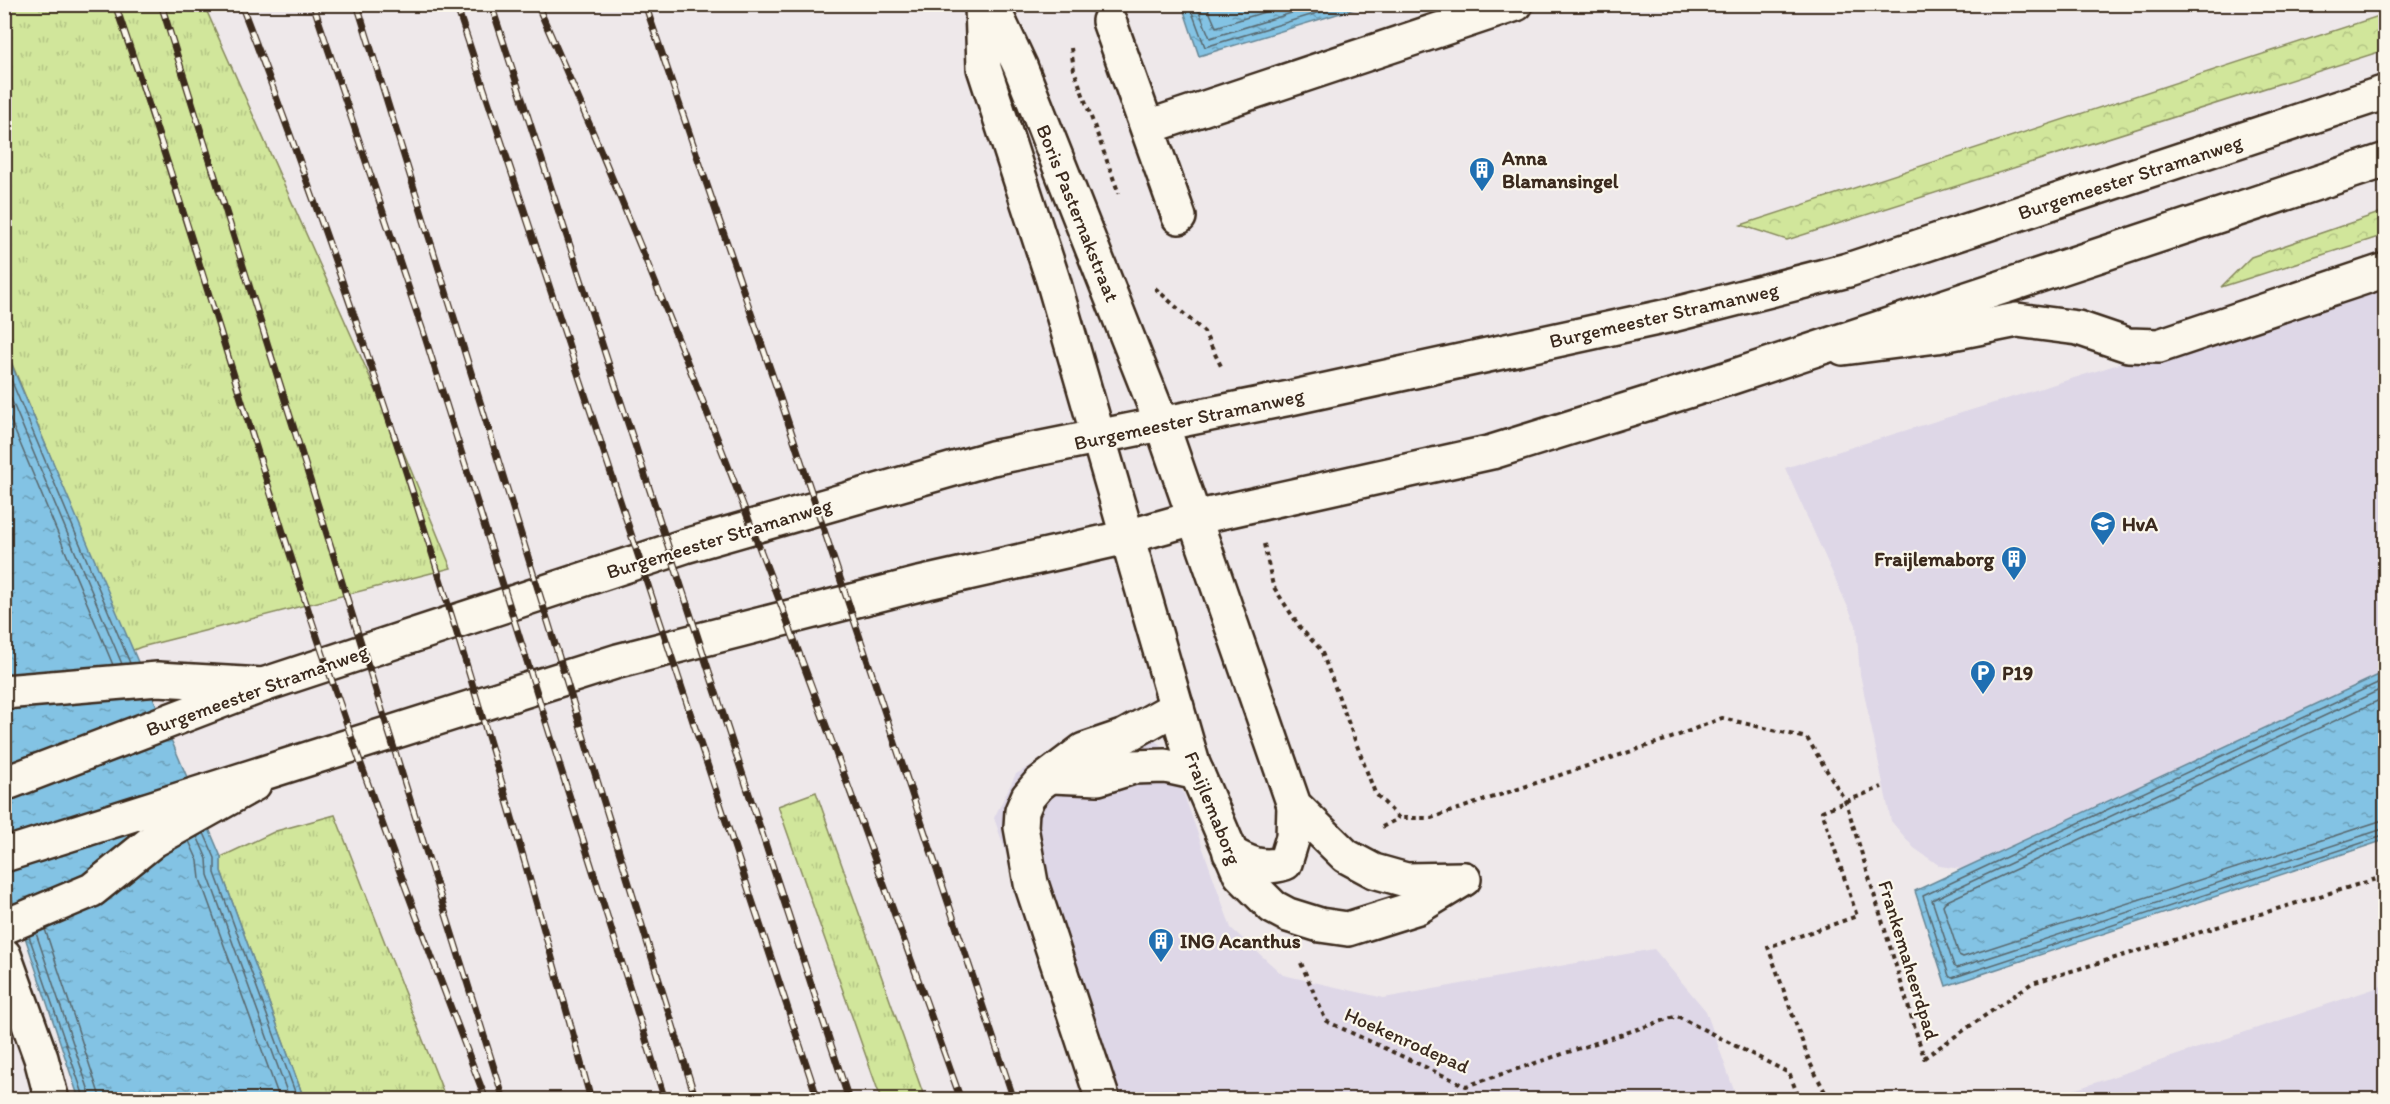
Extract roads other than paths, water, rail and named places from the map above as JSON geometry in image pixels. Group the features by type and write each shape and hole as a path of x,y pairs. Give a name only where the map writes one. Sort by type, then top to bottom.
{"main road":[{"name":"Boris Pasternakstraat","path":"982,4 984,68 1053,280 1127,537"},
{"name":"Boris Pasternakstraat","path":"991,4 1024,76 1161,422 1194,518"},
{"path":"1148,127 1516,4"},
{"path":"1109,21 1179,217"},
{"name":"Burgemeester Stramanweg","path":"4,784 263,685 685,546 992,458 1100,438 1161,422 1234,410 1672,315 1848,270 2385,92"},
{"path":"4,855 618,661 919,584 1127,537 1194,518 1492,452 1805,353 2385,160"},
{"path":"1805,353 1937,336 2017,320 2078,328 2128,345 2159,346 2385,270"},
{"name":"Fraijlemaborg","path":"1127,537 1197,773 1240,874 1253,889 1273,907 1301,919 1320,925 1348,929 1418,907 1464,879 1406,880 1374,871 1339,849 1294,805 1194,518"},
{"path":"4,692 158,679 263,685"},
{"path":"1103,1100 1031,883 1021,827 1022,812 1028,797 1039,784 1084,750 1125,736 1177,707"},
{"path":"1052,776 1098,778 1132,768 1165,766 1197,773"},
{"path":"4,927 92,890 154,840 282,768"},
{"path":"1230,853 1249,864 1266,868 1285,863 1293,837 1294,805"},
{"path":"4,955 41,1058 52,1100"}],"water":[{"path":"1182,4 1367,5 1199,56"},
{"path":"4,347 221,857 221,871 304,1099 79,1099 5,877"},
{"path":"2385,672 2385,840 1946,986 1915,891"}],"railway":[{"path":"115,4 325,660 438,975 486,1100"},
{"path":"161,4 504,1100"},
{"path":"241,4 340,275 430,548 473,684 591,1100"},
{"path":"313,4 425,337 665,1100"},
{"path":"357,4 696,1100"},
{"path":"456,4 818,1100"},
{"path":"491,4 849,1100"},
{"path":"537,4 652,274 760,548 961,1100"},
{"path":"645,4 777,389 1014,1100"}],"place":[{"name":"Anna Blamansingel","path":"1482,193"},
{"name":"HvA","path":"2103,547"},
{"name":"Fraijlemaborg","path":"2014,582"},
{"name":"P19","path":"1983,696"},
{"name":"ING Acanthus","path":"1161,964"}]}
